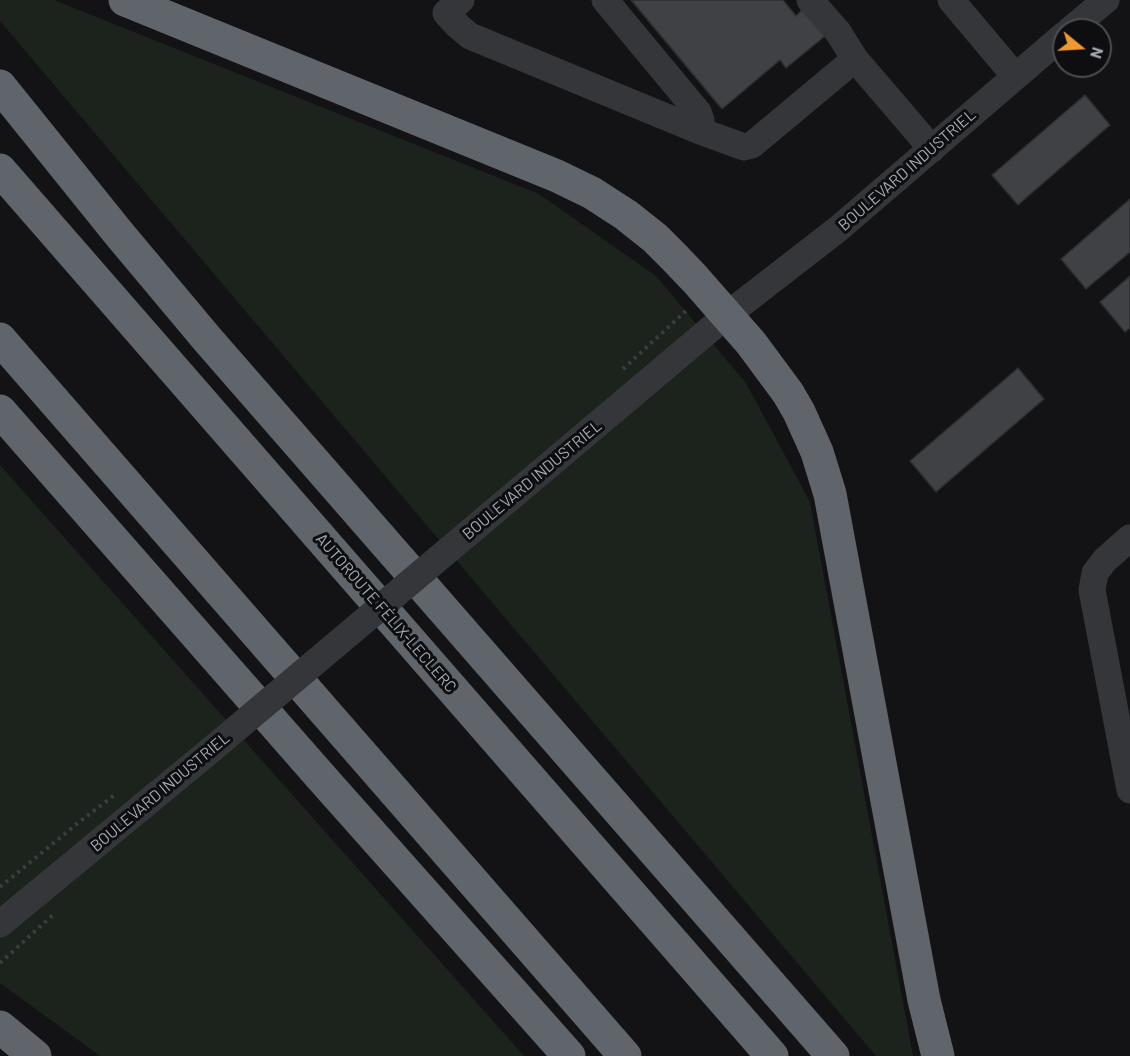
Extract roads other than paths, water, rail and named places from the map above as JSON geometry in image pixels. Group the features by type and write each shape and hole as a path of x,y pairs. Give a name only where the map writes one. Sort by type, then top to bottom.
{"highway":[{"path":"125,0 557,176 592,193 626,215 655,238 727,315 771,369 800,412 818,452 830,494 924,1000 938,1056"},
{"path":"0,86 208,340 833,1056"},
{"name":"AUTOROUTE FÉLIX-LECLERC","path":"0,170 772,1056"},
{"path":"0,339 625,1056"},
{"path":"0,411 569,1056"},
{"path":"0,1027 35,1056"}],"street":[{"path":"461,0 446,13 470,36 699,131 744,147 752,145 855,59"},
{"path":"605,0 698,112 701,120 699,131"},
{"path":"810,0 838,32 855,59 932,149"},
{"path":"951,0 1015,76"},
{"path":"1084,18 1106,0"},
{"name":"BOULEVARD INDUSTRIEL","path":"0,924 212,749 727,315 824,241 1052,45"},
{"path":"1130,538 1114,551 1095,573 1092,590 1130,790"}]}
